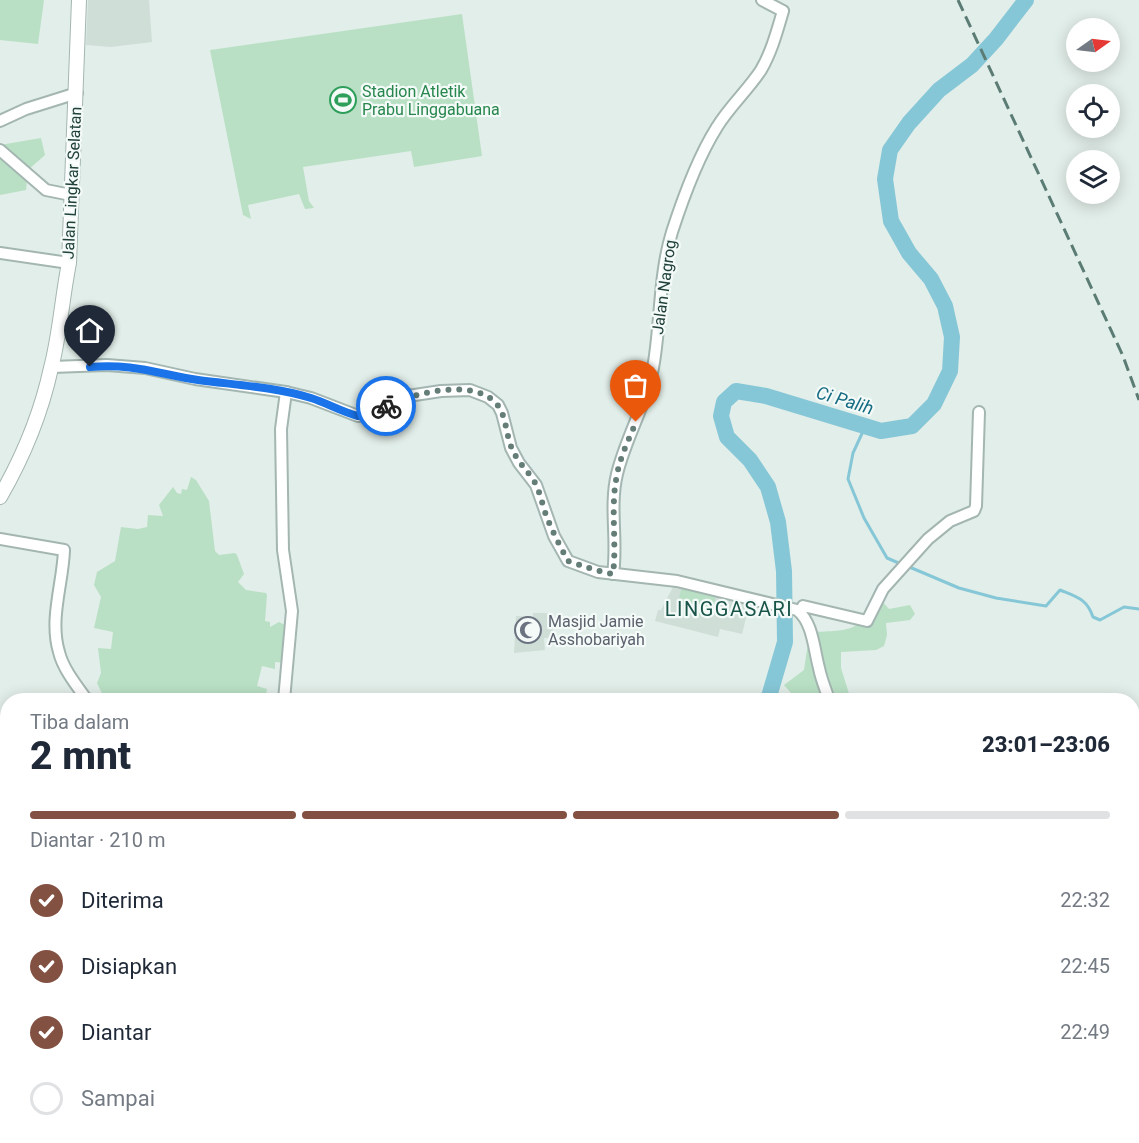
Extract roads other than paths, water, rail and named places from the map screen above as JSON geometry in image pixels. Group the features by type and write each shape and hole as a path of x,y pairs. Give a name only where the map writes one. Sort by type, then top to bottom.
{"street":[{"name":"Jalan Lingkar Selatan","path":"0,497 18,465 52,367 69,263 79,0"},
{"name":"Jalan Nagrog","path":"613,574 614,503 617,474 653,366 662,281 672,234 708,142 759,72 770,52 784,5 762,0"},
{"path":"0,121 26,109 76,93"},
{"path":"0,150 46,190 71,195"},
{"path":"0,253 69,263"},
{"path":"52,367 106,365 145,368 195,379 286,392 311,398 358,416 408,396 441,391 470,390 488,397 498,405 502,413 511,448 519,463 536,484 554,536 568,561 585,568 613,574 676,581 799,611 811,634 819,670 827,693"},
{"path":"285,693 292,611 283,550 281,429 286,392"},
{"path":"799,611 805,606 859,620 869,619 883,589 939,529 950,521 976,510 979,412"},
{"path":"0,539 64,550 56,614 56,638 59,654 83,693"}],"waterway":[{"name":"Ci Palih","path":"770,693 785,642 784,571 778,522 768,487 750,460 727,437 721,416 724,402 736,391 766,396 881,431 912,426 934,404 950,371 952,337 945,306 931,279 909,253 891,221 885,179 890,150 909,123 939,90 972,65 996,39 1026,0"},
{"path":"865,427 853,453 848,479 864,518 887,558 901,564"},
{"path":"907,566 959,588 996,598 1046,606 1060,590 1081,599 1088,606 1093,617 1100,620 1124,607 1139,609"}],"railway":[{"path":"958,0 1123,356 1139,400"}],"place":[{"name":"Stadion Atletik Prabu Linggabuana","path":"343,100"},
{"name":"Masjid Jamie Asshobariyah","path":"528,630"}],"district":[{"name":"LINGGASARI","path":"729,609"}]}
